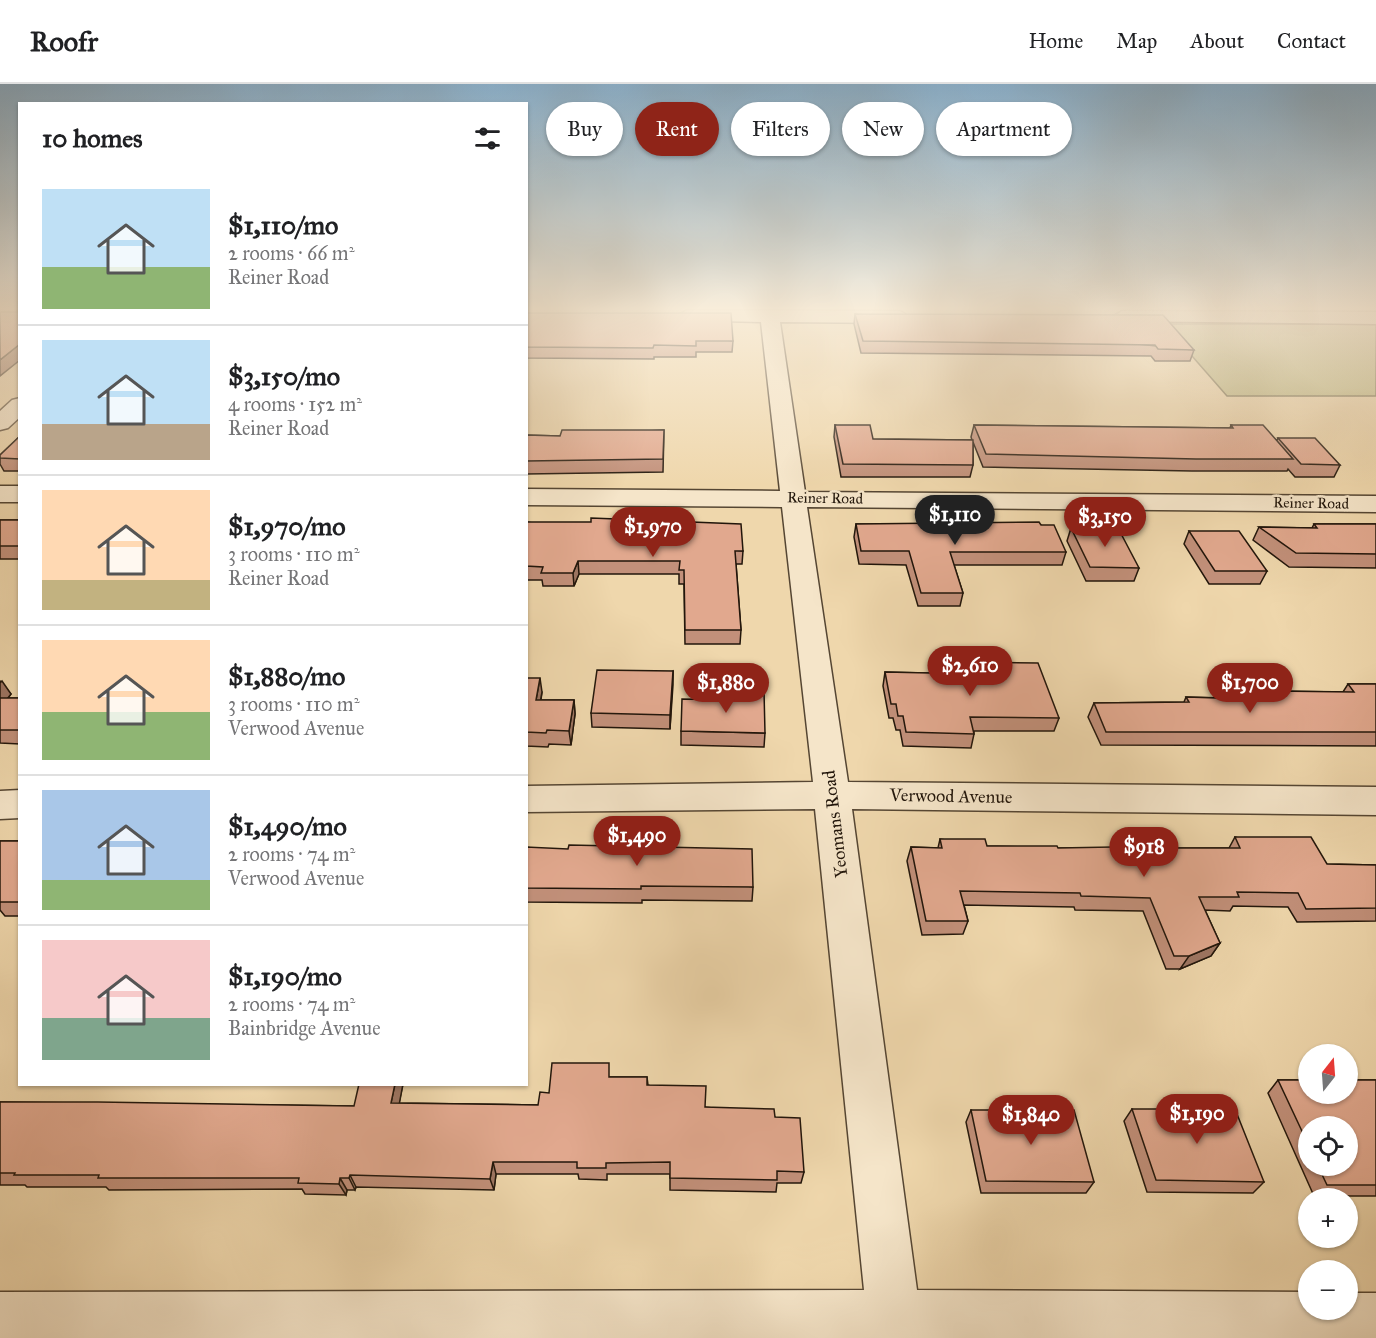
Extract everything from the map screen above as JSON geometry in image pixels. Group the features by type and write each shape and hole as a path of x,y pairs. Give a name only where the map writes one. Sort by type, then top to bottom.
{"street":[{"name":"Yeomans Road","path":"776,369 832,795 895,1327"},
{"path":"0,423 18,407"},
{"path":"0,494 18,494"},
{"name":"Reiner Road","path":"528,497 1376,504"},
{"name":"Verwood Avenue","path":"528,799 832,795 1376,801"},
{"path":"0,805 18,804"},
{"path":"0,1319 895,1327 1376,1320"}],"shaded area":[{"path":"1203,369 1376,369 1376,396 1227,396"}],"building":[{"path":"835,425 870,425 873,439 973,440 973,465 843,464"},
{"path":"974,425 1233,428 1231,425 1263,425 1293,459 986,454"},
{"path":"562,430 664,430 663,459 528,461 528,435 560,436"},
{"path":"18,438 18,459 0,458 0,455"},
{"path":"1278,438 1315,438 1340,465 1301,464"},
{"path":"591,518 741,524 743,551 735,551 741,630 685,630 684,570 679,570 680,561 578,561 573,573 541,573 543,567 528,566 528,522 591,522"},
{"path":"0,520 18,520 18,546 0,546"},
{"path":"1039,522 1041,525 1054,525 1066,552 950,552 963,593 921,593 909,551 861,551 856,524"},
{"path":"1314,524 1376,524 1376,554 1296,553 1259,527 1317,528"},
{"path":"1071,528 1118,528 1139,568 1090,567"},
{"path":"1189,531 1239,531 1267,571 1215,571"},
{"path":"971,662 1038,663 1059,718 970,717 974,734 906,732 903,716 898,716 896,704 891,704 885,672 975,674"},
{"path":"597,670 673,671 670,715 591,713"},
{"path":"528,678 540,678 536,700 574,700 569,731 547,730 546,733 528,732"},
{"path":"1348,684 1376,684 1376,732 1106,732 1094,703 1189,702 1186,697 1277,700 1272,691 1354,692"},
{"path":"732,690 764,691 765,733 681,731 682,699 732,700"},
{"path":"0,698 18,698 18,730 0,730"},
{"path":"1235,837 1311,837 1327,864 1376,865 1376,908 1306,909 1298,893 1237,892 1239,897 1199,897 1220,943 1189,956 1174,956 1150,898 1081,896 1080,893 960,891 968,921 926,921 911,847 942,848 940,839 985,839 987,846 1240,848"},
{"path":"0,841 18,841 18,902 0,902"},
{"path":"569,845 752,849 753,887 528,888 528,847 568,849"},
{"path":"552,1063 609,1063 609,1077 647,1077 647,1085 706,1086 705,1107 774,1109 775,1117 800,1118 804,1172 777,1171 777,1180 670,1178 670,1162 606,1163 606,1168 577,1168 577,1162 493,1162 490,1179 350,1175 349,1178 340,1178 339,1184 298,1183 299,1178 98,1178 99,1175 0,1173 0,1102 354,1106 359,1086 395,1086 391,1103 538,1105 540,1092 549,1093"},
{"path":"1278,1080 1298,1080 1298,1104 1358,1104 1358,1080 1376,1080 1376,1185 1327,1185 1323,1176 1358,1176 1358,1116 1298,1116 1298,1123"},
{"path":"1132,1109 1235,1109 1264,1182 1156,1180"},
{"path":"971,1110 1074,1110 1094,1182 986,1181"}]}
